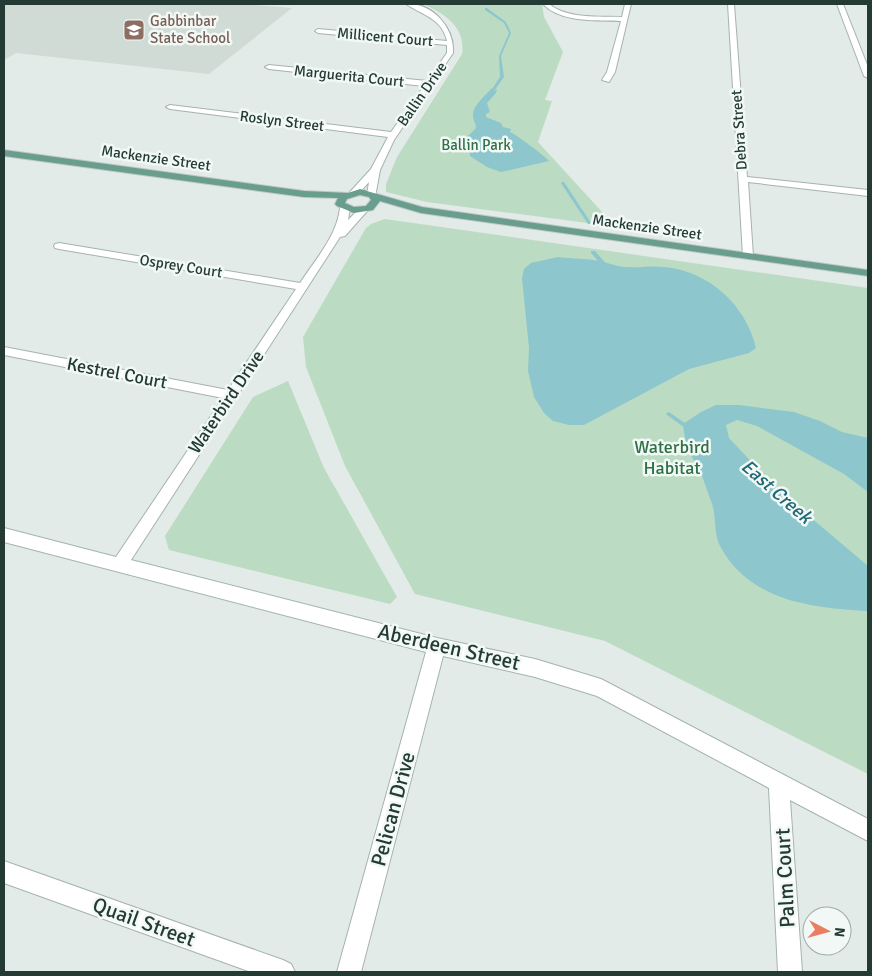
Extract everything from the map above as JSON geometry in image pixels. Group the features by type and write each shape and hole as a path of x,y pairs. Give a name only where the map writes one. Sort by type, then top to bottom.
{"main road":[{"name":"Mackenzie Street","path":"4,152 304,194 374,196 421,210"},
{"name":"Mackenzie Street","path":"304,194 343,206 367,209 421,210 868,273"},
{"path":"343,206 341,199 351,194"},
{"path":"367,209 376,202 374,196"}],"street":[{"name":"Ballin Drive","path":"351,194 375,170 393,135 447,58 451,43 448,31 429,13 409,4"},
{"path":"546,4 551,10 564,14 624,19"},
{"path":"606,80 611,72 628,4"},
{"name":"Debra Street","path":"731,4 748,256"},
{"path":"840,4 868,76"},
{"name":"Millicent Court","path":"318,31 451,43"},
{"name":"Marguerita Court","path":"269,67 429,84"},
{"name":"Roslyn Street","path":"170,107 393,135"},
{"name":"Ballin Drive","path":"374,196 375,170"},
{"path":"743,179 868,193"},
{"name":"Waterbird Drive","path":"334,242 344,218 343,206"},
{"name":"Waterbird Drive","path":"120,564 230,395 334,242 367,209"},
{"name":"Osprey Court","path":"59,246 304,286"},
{"name":"Kestrel Court","path":"4,351 230,395"},
{"name":"Aberdeen Street","path":"4,535 437,646 535,668 601,688 868,830"},
{"name":"Pelican Drive","path":"349,972 437,646"},
{"name":"Palm Court","path":"779,783 790,972"},
{"name":"Quail Street","path":"4,872 283,972"}],"shaded area":[{"name":"Gabbinbar State School","path":"4,4 242,4 292,8 209,74 16,53 4,60"}],"green space":[{"name":"Ballin Park","path":"423,4 542,4 544,17 563,52 545,100 552,101 538,142 614,225 427,202 386,192 386,184 397,157 462,54 461,36 457,29 446,17"},
{"name":"Waterbird Habitat","path":"385,219 868,288 868,774 605,641 415,594 345,466 306,367 303,337 366,228"},
{"path":"288,381 324,468 397,597 390,604 169,550 165,536 253,397"}],"water":[{"path":"492,88 493,92 497,89 496,93 487,103 490,112 486,114 486,117 501,123 503,127 511,129 510,132 549,161 501,172 487,167 470,156 467,137 476,128 473,112"},
{"path":"558,257 592,260 624,267 664,267 696,275 723,293 734,305 744,318 756,348 749,353 689,369 584,425 569,425 553,421 544,413 534,397 528,371 529,348 522,278 524,269 531,263"},
{"path":"716,405 739,405 794,412 820,421 842,432 868,438 868,492 844,474 757,426 737,420 726,425 729,438 777,489 868,566 868,611 804,604 784,598 765,590 747,579 732,564 718,541 713,506 688,448 683,424"}],"waterway":[{"name":"East Creek","path":"486,9 505,23 510,33 500,56 502,77 489,97"},
{"name":"East Creek","path":"563,183 589,223"},
{"name":"East Creek","path":"593,252 607,268"},
{"name":"East Creek","path":"669,414 690,429"}],"place":[{"name":"Gabbinbar State School","path":"134,30"}]}
